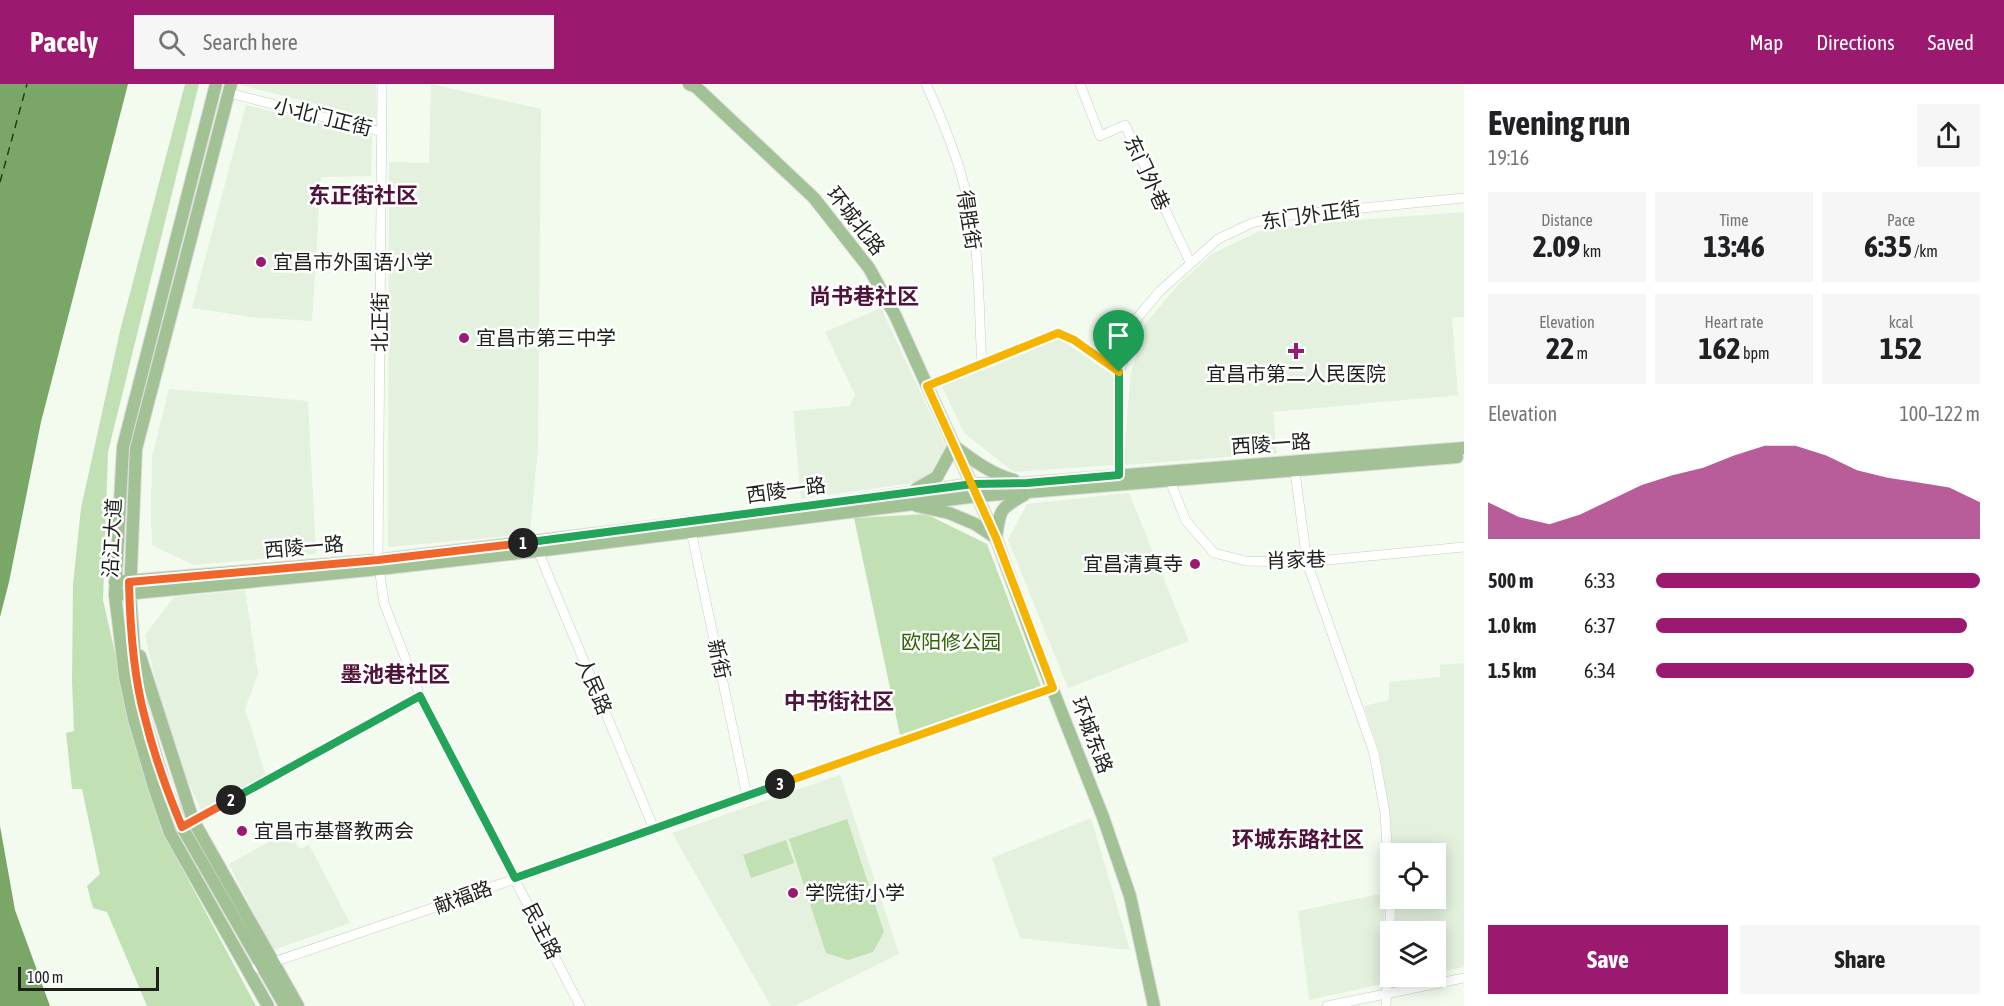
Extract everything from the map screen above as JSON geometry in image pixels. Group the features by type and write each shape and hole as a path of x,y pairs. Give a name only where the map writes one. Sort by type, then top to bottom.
{"main road":[{"name":"沿江大道","path":"216,84 123,447 115,588 125,677 134,719 170,833 268,1006"},
{"name":"环城北路","path":"694,85 814,198 869,268 894,315 976,490"},
{"name":"沿江大道","path":"230,88 136,449 130,588 136,677 144,717 166,788 267,964 285,1006"},
{"path":"954,446 974,461 1027,488 1005,506 999,515 996,538 975,524 909,499 938,477 954,446"},
{"name":"西陵一路","path":"1027,488 1119,475 1464,448"},
{"name":"西陵一路","path":"115,588 378,564 976,490 1170,481 1464,456"},
{"name":"环城东路","path":"976,490 1103,817 1130,896 1155,1006"},
{"path":"267,964 298,1006"}],"street":[{"name":"北正街","path":"378,564 382,84"},
{"name":"得胜街","path":"926,84 955,152 974,233 982,363"},
{"name":"东门外巷","path":"1080,84 1100,136 1125,125 1190,262"},
{"name":"小北门正街","path":"230,88 382,132"},
{"name":"东门外正街","path":"1119,475 1119,372 1138,316 1190,262 1218,239 1252,223 1281,216 1464,198"},
{"path":"927,386 1058,333 1074,340 1119,372"},
{"path":"1295,471 1307,562 1374,753 1385,813 1387,843"},
{"name":"肖家巷","path":"1170,481 1186,521 1214,553 1246,561 1307,562 1464,547"},
{"name":"新街","path":"690,526 747,796"},
{"name":"人民路","path":"536,546 654,829"},
{"name":"民主路","path":"378,564 384,603 420,696 580,1006"},
{"name":"献福路","path":"247,971 1053,688"},
{"path":"188,824 420,696"},
{"path":"1386,1006 1390,909"},
{"path":"1327,1006 1464,978"}],"shaded area":[{"path":"0,84 128,84 41,422 0,617"},
{"path":"237,84 376,84 376,119"},
{"name":"宜昌市第三中学","path":"431,84 541,109 538,447 530,534 388,547 389,162 429,163"},
{"path":"246,105 372,136 371,176 321,177 312,321 252,317 192,308"},
{"name":"宜昌市第二人民医院","path":"1464,212 1464,317 1452,318 1458,395 1273,412 1277,453 1124,465 1130,377 1145,324 1178,285 1212,254 1259,231 1296,225"},
{"path":"881,308 946,447 926,481 801,499 793,411 849,406 855,395 825,332"},
{"path":"1058,338 1116,377 1114,465 1014,472 964,433 941,384"},
{"path":"169,389 308,401 316,554 194,565 152,545 152,457"},
{"path":"1129,493 1189,641 1068,688 1008,540 1027,504"},
{"path":"245,590 258,674 245,709 266,776 201,810 170,742 145,635 174,597"},
{"path":"1464,663 1464,967 1446,971 1446,921 1395,921 1396,909 1446,909 1446,843 1391,843 1389,810 1379,751 1364,706 1389,700 1389,682 1440,677 1440,665"},
{"name":"学院街小学","path":"840,775 899,954 794,1006 771,1006 672,833"},
{"path":"1091,818 1130,950 1020,938 992,858"},
{"path":"0,826 15,910 50,1006 0,1006"},
{"path":"288,831 300,849 309,845 350,923 273,950 229,864"},
{"path":"1380,894 1380,909 1384,909 1384,921 1380,921 1380,984 1309,1000 1298,911"}],"green space":[{"path":"185,84 199,84 108,452 103,600 140,762 168,842 256,1006 147,1006 107,912 93,908 87,886 100,874 82,789 72,789 66,733 74,731 73,584 81,508 120,331"},
{"name":"欧阳修公园","path":"926,514 987,544 1041,686 900,735 854,518"},
{"path":"847,819 884,932 873,952 848,960 826,953 789,839"},
{"path":"786,840 794,863 751,878 743,855"}],"ferry route":[{"path":"0,182 27,84"}],"place":[{"name":"宜昌市外国语小学","path":"261,262"},
{"name":"宜昌市第三中学","path":"464,338"},
{"name":"宜昌市第二人民医院","path":"1296,351"},
{"name":"宜昌清真寺","path":"1195,564"},
{"name":"宜昌市基督教两会","path":"242,831"},
{"name":"学院街小学","path":"793,893"}],"district":[{"name":"东正街社区","path":"363,195"},
{"name":"尚书巷社区","path":"864,296"},
{"name":"墨池巷社区","path":"395,674"},
{"name":"中书街社区","path":"839,701"},
{"name":"环城东路社区","path":"1298,839"}],"route":[{"path":"1119,372 1074,340 1058,333 927,386 973,484 996,538 1053,688 515,878 420,696 182,827 166,788 144,717 136,677 129,582 378,560 536,542 973,484 1027,483 1119,475 1119,372"}]}
